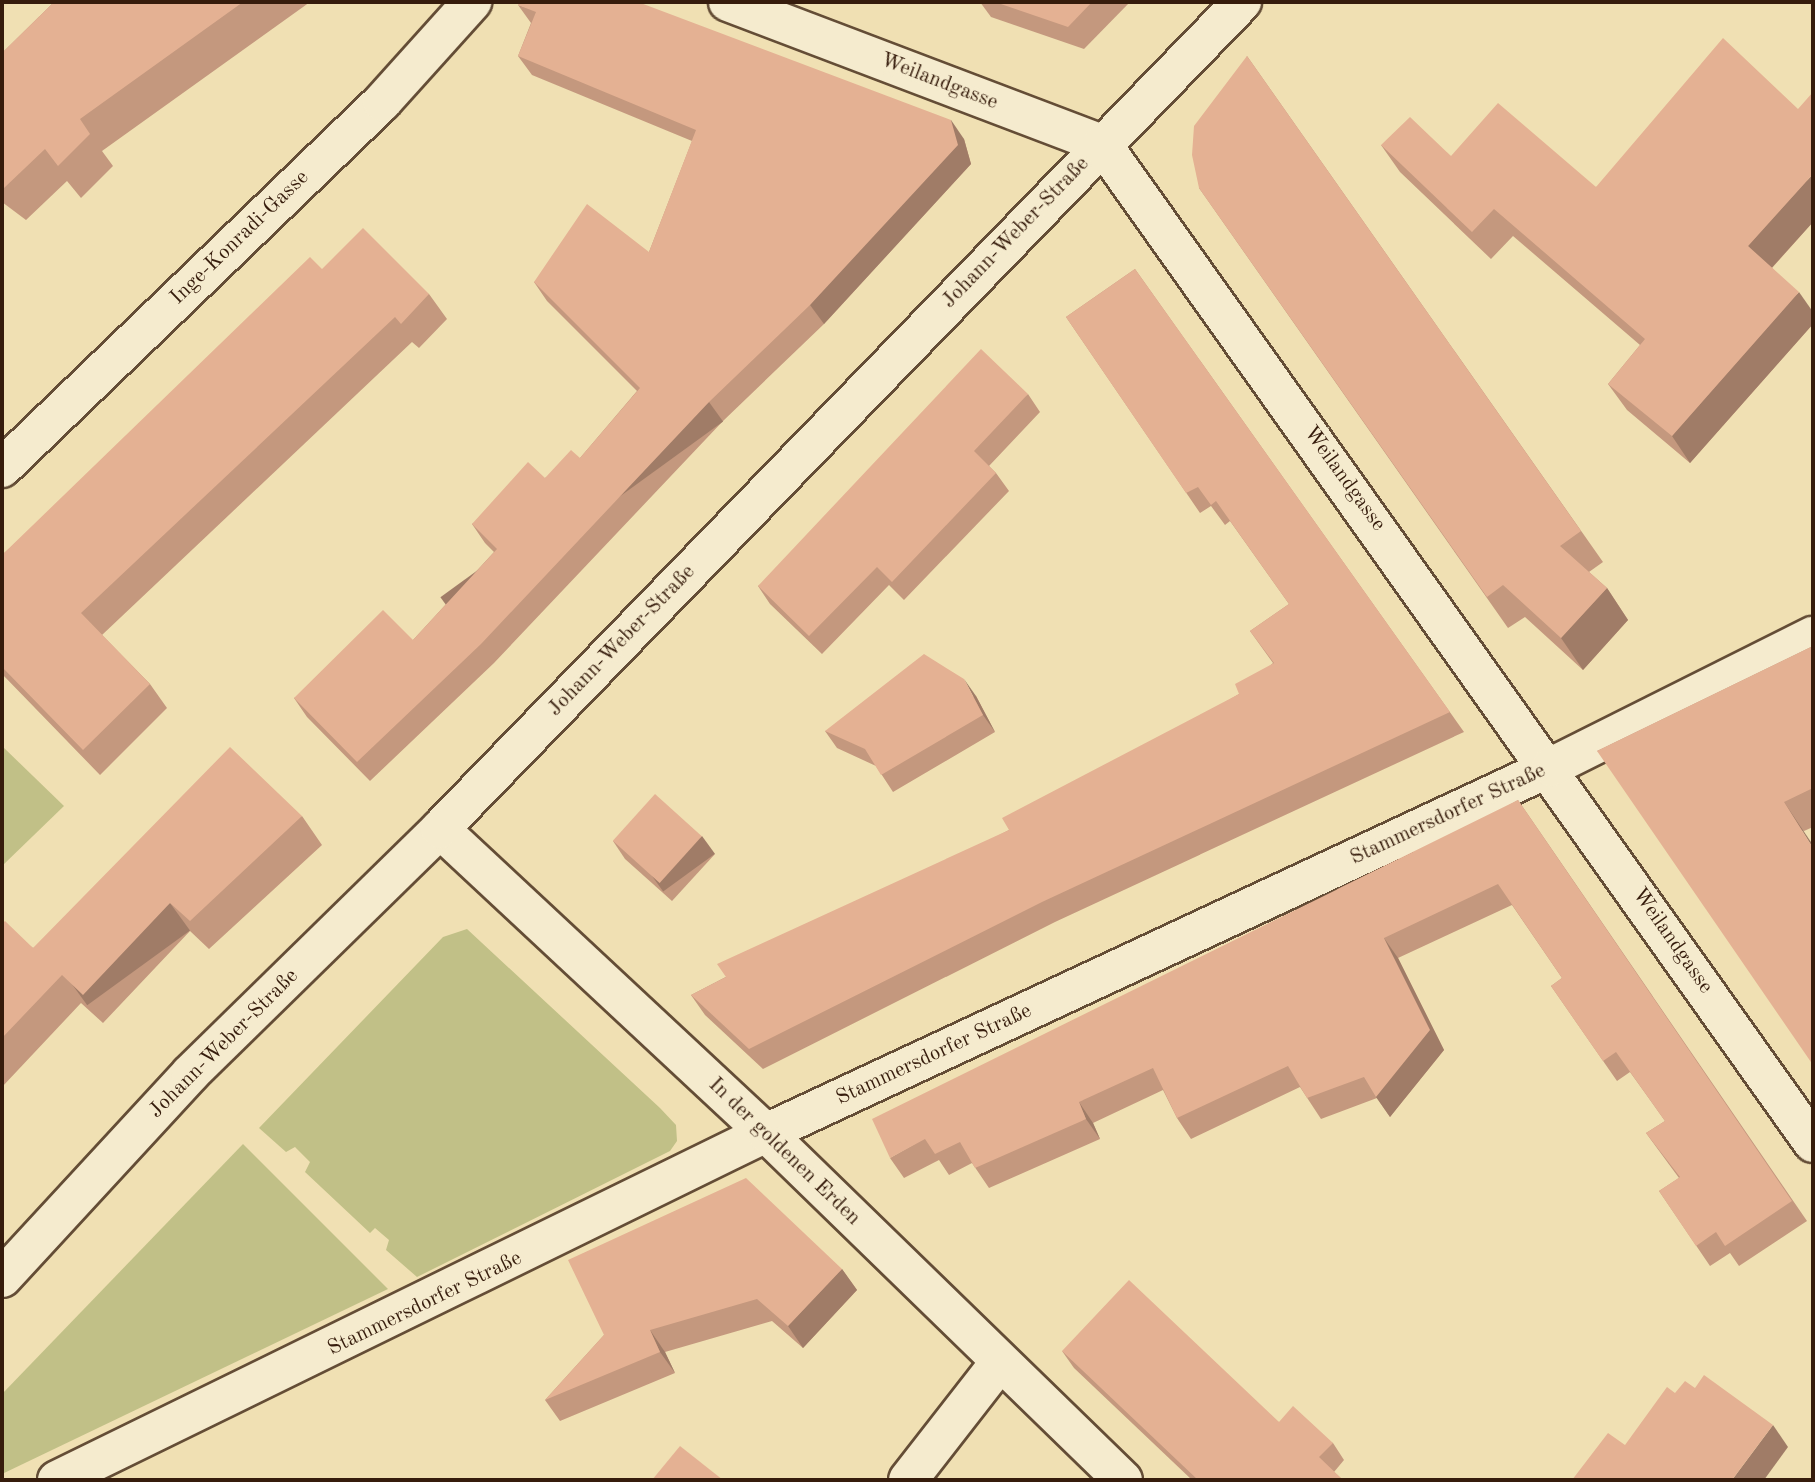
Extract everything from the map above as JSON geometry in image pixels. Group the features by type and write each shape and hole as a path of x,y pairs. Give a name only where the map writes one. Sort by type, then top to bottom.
{"street":[{"name":"Inge-Konradi-Gasse","path":"2,468 382,102 472,2"},
{"name":"Weilandgasse","path":"729,2 1102,144 1551,767 1813,1143"},
{"name":"Johann-Weber-Straße","path":"2,1278 191,1073 440,829 1242,2"},
{"name":"Stammersdorfer Straße","path":"57,1480 766,1133 1551,767 1813,636"},
{"name":"In der goldenen Erden","path":"440,829 766,1133 1123,1480"},
{"path":"908,1480 1000,1362"}],"shaded area":[{"path":"2,746 64,806 2,866"},
{"path":"467,929 660,1108 676,1125 677,1141 670,1151 417,1277 386,1250 389,1240 375,1228 370,1233 305,1172 310,1162 295,1147 286,1152 259,1128 443,937"},
{"path":"243,1144 388,1289 2,1474 2,1394"}],"building":[{"path":"54,2 243,2 80,119 90,134 58,166 45,149 4,188 2,53"},
{"path":"519,2 638,2 951,120 958,145 810,305 709,402 481,644 357,762 294,698 383,610 413,640 497,549 472,524 528,462 545,478 571,450 580,458 640,388 534,282 587,204 649,252 696,130 518,56 536,12 518,5"},
{"path":"995,2 1092,2 1068,27"},
{"path":"1723,38 1798,109 1813,92 1813,174 1748,246 1799,292 1672,436 1608,384 1645,339 1494,209 1472,232 1381,145 1410,117 1451,156 1498,103 1596,187"},
{"path":"1247,56 1581,531 1560,546 1607,588 1561,638 1503,585 1487,597 1199,188 1192,155 1194,126"},
{"path":"363,228 429,294 401,324 395,317 81,613 150,684 83,750 2,667 2,555 310,257 322,269"},
{"path":"1135,269 1450,712 1042,902 749,1049 691,995 726,977 717,964 1009,830 1002,818 1239,694 1235,684 1274,663 1250,631 1289,604 1216,501 1211,505 1198,487 1186,493 1066,317"},
{"path":"981,349 1028,394 974,451 996,473 892,582 877,567 809,636 758,586"},
{"path":"1813,646 1813,788 1784,802 1813,848 1813,1065 1597,751"},
{"path":"924,654 964,679 983,715 881,775 865,749 825,731"},
{"path":"230,747 302,816 190,921 170,903 83,995 62,975 2,1038 2,924 5,921 33,948"},
{"path":"655,794 702,836 660,883 613,841"},
{"path":"1518,800 1792,1201 1725,1246 1716,1232 1696,1246 1659,1191 1680,1177 1646,1133 1665,1121 1616,1052 1603,1061 1551,986 1562,978 1498,884 1384,938 1430,1030 1376,1097 1364,1077 1307,1098 1288,1066 1177,1118 1153,1068 1079,1102 1086,1119 975,1168 960,1142 935,1154 925,1139 890,1158 872,1119"},
{"path":"746,1178 842,1269 788,1326 757,1299 650,1330 660,1352 545,1400 604,1335 568,1260"},
{"path":"1129,1280 1279,1422 1293,1406 1333,1443 1319,1457 1343,1480 1198,1480 1062,1351"},
{"path":"1704,1375 1773,1425 1732,1480 1572,1480 1608,1433 1625,1445 1667,1387 1675,1393 1685,1381 1695,1388"},
{"path":"680,1446 723,1480 652,1480"}]}
